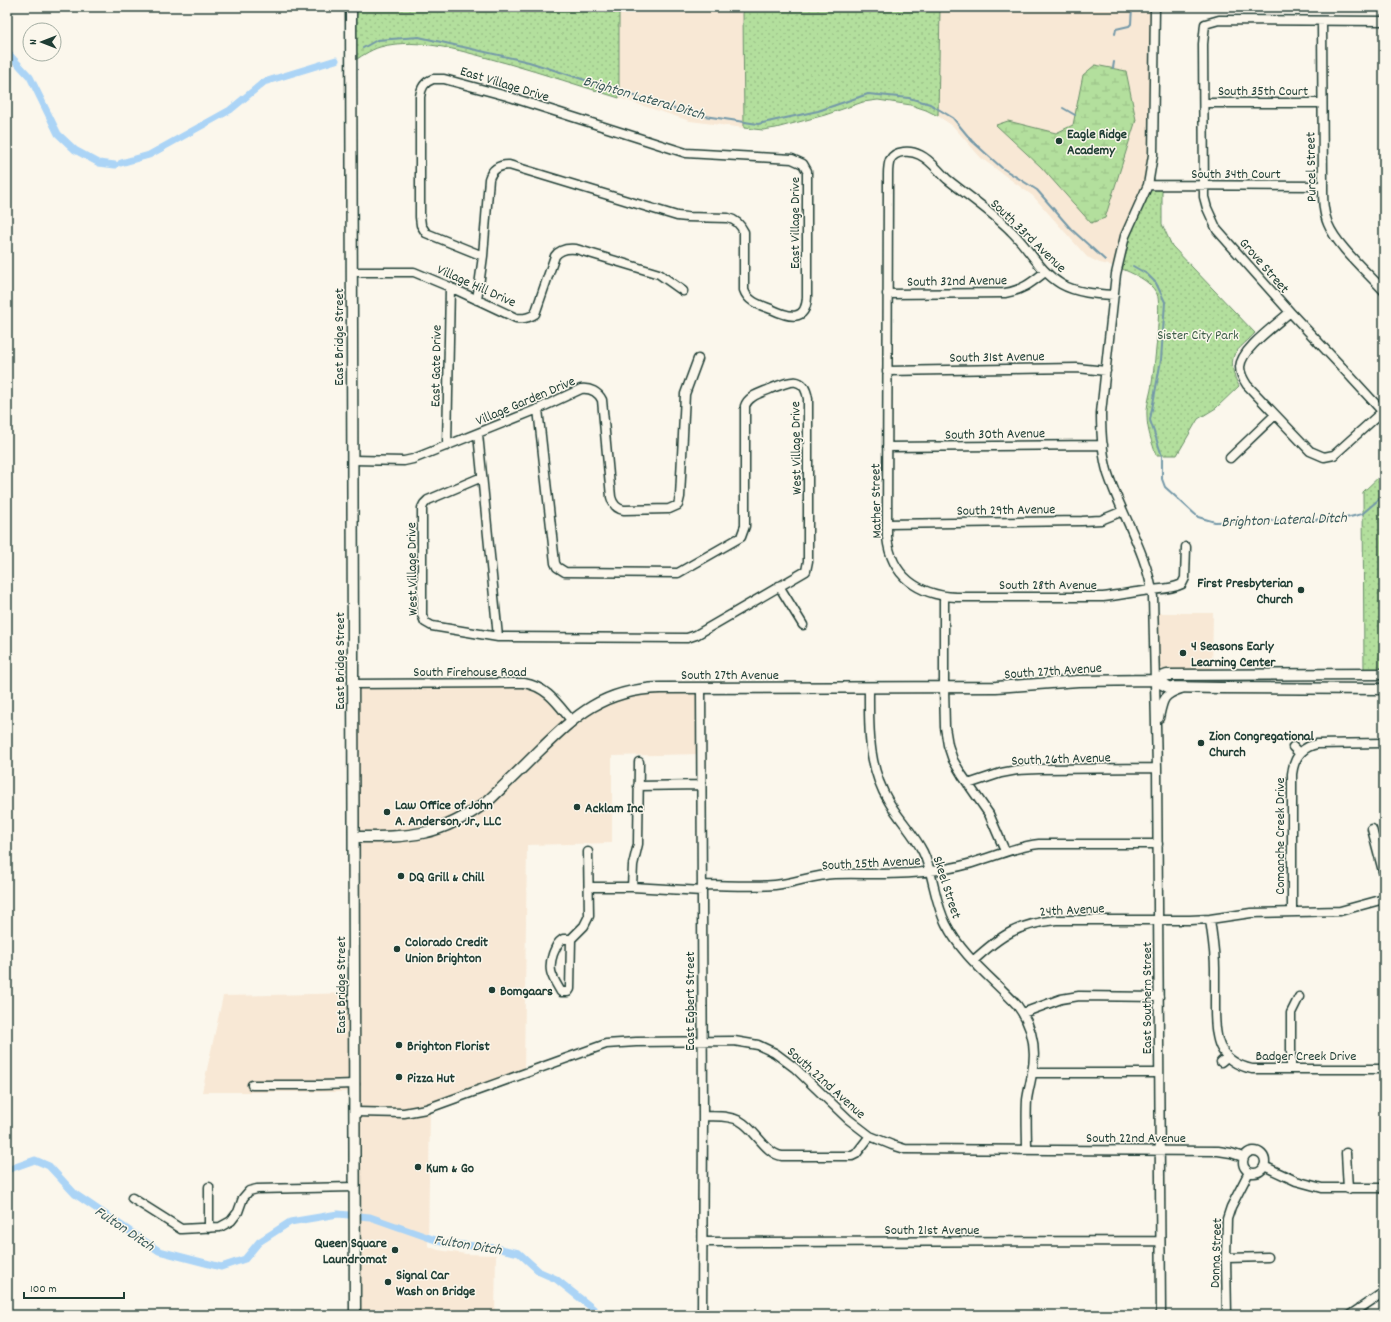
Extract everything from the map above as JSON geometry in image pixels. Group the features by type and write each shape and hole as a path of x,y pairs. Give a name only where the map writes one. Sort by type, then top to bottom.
{"main road":[{"name":"East Bridge Street","path":"352,7 355,1315"},
{"name":"South 27th Avenue","path":"354,837 394,837 416,835 444,827 463,818 488,801 572,720 588,708 601,701 624,692 652,688 996,687 1078,681 1154,680 1167,675 1384,674"},
{"name":"South 27th Avenue","path":"1154,680 1168,686 1186,687 1384,689"}],"street":[{"name":"East Southern Street","path":"1155,7 1153,155 1148,185 1125,236 1116,274 1101,413 1101,429 1108,472 1146,566 1152,590 1154,614 1158,844 1161,1315"},
{"name":"Grove Street","path":"1322,21 1219,20 1205,24 1203,44 1204,197 1207,208 1218,230 1290,312 1383,411"},
{"path":"1322,21 1384,21"},
{"name":"Purcel Street","path":"1322,21 1324,210 1332,232 1343,247 1384,291"},
{"name":"East Village Drive","path":"477,300 483,256 489,179 490,175 498,167 509,165 677,216 733,219 740,225 744,232 744,290 747,297 755,303 787,316 797,316 805,309 807,302 807,170 803,164 792,159 686,153 507,96 444,79 433,79 424,84 420,97 421,225 430,236 483,256"},
{"name":"South 35th Court","path":"1204,103 1322,103"},
{"name":"South 33rd Avenue","path":"895,155 902,152 911,152 919,154 928,160 946,178 1011,231 1044,272 1061,284 1087,293 1114,295"},
{"name":"Mather Street","path":"895,155 889,162 888,171 887,536 894,562 906,579 919,589 944,596"},
{"name":"South 34th Court","path":"1148,185 1323,186"},
{"name":"Village Hill Drive","path":"352,272 414,272 516,318 529,317 535,314 555,256 561,250 572,249 659,274 683,291"},
{"name":"South 32nd Avenue","path":"887,294 1005,293 1020,289 1032,282 1044,272"},
{"name":"East Gate Drive","path":"447,446 450,287"},
{"path":"1290,312 1247,349 1240,368 1246,385 1310,451 1324,457 1338,453 1383,411"},
{"name":"Village Garden Drive","path":"353,460 413,460 538,409 581,389 586,389 595,392 602,400 611,497 614,505 620,510 669,510 678,506 680,497 685,394 698,359"},
{"name":"South 31st Avenue","path":"887,371 1077,368 1106,371"},
{"name":"West Village Drive","path":"482,477 435,497 424,504 422,508 422,615 425,622 432,626 498,637 691,637 804,572 808,566 808,408 807,394 798,382 788,381 752,397 746,402 744,531 741,537 675,573 565,572 557,567 555,563 538,409"},
{"path":"1230,458 1276,415"},
{"path":"478,434 498,637"},
{"name":"South 30th Avenue","path":"887,447 1103,445"},
{"name":"South 29th Avenue","path":"888,524 1082,521 1106,518 1123,511"},
{"name":"South 28th Avenue","path":"944,596 1103,596 1124,595 1152,590 1165,590 1182,584 1185,578 1186,547"},
{"path":"779,586 803,625"},
{"path":"944,596 944,686 948,745 953,760 989,814 1005,851"},
{"name":"South Firehouse Road","path":"353,684 533,684 544,690 572,720"},
{"name":"Skeel Street","path":"869,687 870,743 875,771 888,802 922,851 930,872 938,906 945,923 955,939 965,952 1007,994 1023,1013 1029,1027 1033,1040 1034,1055 1027,1100 1027,1150"},
{"path":"1156,730 1164,699 1171,692 1186,687"},
{"name":"East Egbert Street","path":"701,688 703,1116 702,1315"},
{"name":"Comanche Creek Drive","path":"1292,912 1292,774 1296,750 1317,744 1384,743"},
{"path":"632,886 633,865 638,844 639,762"},
{"name":"South 26th Avenue","path":"968,784 1001,773 1039,769 1157,768"},
{"path":"638,786 701,785"},
{"path":"1372,829 1384,875"},
{"name":"South 25th Avenue","path":"589,887 632,886 702,888 768,885 789,883 833,874 930,872 962,866 1027,845 1158,844"},
{"path":"571,939 563,939 557,943 550,962 550,971 561,992 565,993 570,989 571,939 587,922 589,916 588,852"},
{"name":"24th Avenue","path":"973,960 1004,935 1020,927 1044,921 1210,919 1251,913 1340,911 1384,899"},
{"path":"1210,919 1215,966 1215,1029 1219,1044 1227,1056 1221,1062"},
{"path":"1023,1013 1054,1001 1073,997 1159,997"},
{"path":"1291,1069 1291,1013 1299,997"},
{"name":"South 22nd Avenue","path":"355,1112 404,1113 426,1109 606,1044 702,1041 746,1042 758,1045 775,1053 795,1068 848,1119 870,1136 892,1145 914,1150 1218,1151 1243,1157"},
{"name":"Badger Creek Drive","path":"1227,1056 1239,1064 1252,1069 1384,1069"},
{"path":"1032,1073 1159,1073"},
{"path":"252,1085 354,1084"},
{"path":"703,1116 729,1117 742,1122 774,1153 782,1156 852,1156 856,1154 870,1136"},
{"path":"1251,1151 1258,1152 1264,1157 1264,1166 1258,1172 1249,1172 1243,1166 1243,1157 1251,1151"},
{"path":"1346,1153 1348,1189"},
{"path":"1264,1166 1296,1182 1322,1188 1384,1188"},
{"name":"Donna Street","path":"1228,1315 1226,1258 1227,1219 1231,1207 1249,1172"},
{"path":"209,1187 209,1228"},
{"path":"132,1198 181,1228 209,1228 220,1227 231,1221 238,1212 243,1198 249,1191 355,1187"},
{"name":"South 21st Avenue","path":"703,1242 1160,1242"},
{"path":"1226,1258 1268,1257"},
{"path":"1350,1315 1384,1292"}],"shaded area":[{"path":"619,7 743,7 744,128 690,121 619,98"},
{"name":"Eagle Ridge Academy","path":"940,7 1155,7 1148,185 1118,267 1100,263 1087,257 1033,196 981,158 953,126 938,116"},
{"name":"4 Seasons Early Learning Center","path":"1154,613 1213,613 1212,675 1154,680"},
{"path":"353,684 533,684 572,720 624,692 701,688 701,754 612,756 612,843 527,845 524,1073 430,1108 428,1246 438,1250 466,1254 496,1255 495,1315 355,1315 355,1092 202,1092 223,996 354,993"}],"green space":[{"path":"351,7 619,7 619,98 506,63 443,47 411,43 395,44 380,47 351,63"},
{"path":"743,7 940,7 938,116 911,105 878,100 863,102 825,115 776,128 763,130 744,128"},
{"path":"1095,65 1126,71 1136,120 1105,218 1091,223 1041,167 996,125 1008,121 1056,133 1073,125 1083,75"},
{"name":"Sister City Park","path":"1148,185 1162,186 1162,224 1172,246 1255,333 1238,349 1234,355 1232,363 1233,371 1239,386 1216,408 1198,419 1177,455 1156,455 1148,426 1147,408 1153,376 1159,310 1157,294 1150,284 1118,267 1125,236"},
{"path":"1384,472 1384,674 1364,674 1363,492"}],"waterway":[{"path":"1115,34 1116,29 1129,26 1131,24 1132,7"},
{"name":"Brighton Lateral Ditch","path":"363,48 377,40 419,37 529,62 691,114 758,124 818,111 868,94 909,98 930,104 953,118 972,141 1002,168 1037,190 1071,229 1105,260"},
{"name":"Brighton Lateral Ditch","path":"7,52 30,77 58,134 75,150 99,163 115,165"},
{"name":"Brighton Lateral Ditch","path":"121,163 149,155 230,110 264,82 336,60"},
{"path":"1113,68 1114,62"},
{"path":"1063,108 1075,115"},
{"name":"Brighton Lateral Ditch","path":"1133,266 1147,274 1156,283 1165,302 1161,360 1150,420 1162,456 1162,479 1165,487 1198,517 1215,522 1342,519 1362,514 1384,495"},
{"name":"Fulton Ditch","path":"7,1170 35,1160 49,1166 75,1194 159,1251 221,1267 245,1259 259,1242 290,1222 338,1214 370,1217 444,1243 496,1248 519,1253 540,1272 556,1279 601,1315"}],"place":[{"name":"Eagle Ridge Academy","path":"1059,141"},
{"name":"First Presbyterian Church","path":"1301,590"},
{"name":"4 Seasons Early Learning Center","path":"1183,653"},
{"name":"Zion Congregational Church","path":"1201,743"},
{"name":"Acklam Inc","path":"577,807"},
{"name":"Law Office of John A. Anderson, Jr., LLC","path":"387,812"},
{"name":"DQ Grill & Chill","path":"401,876"},
{"name":"Colorado Credit Union Brighton","path":"397,949"},
{"name":"Bomgaars","path":"492,990"},
{"name":"Brighton Florist","path":"399,1045"},
{"name":"Pizza Hut","path":"399,1077"},
{"name":"Kum & Go","path":"418,1167"},
{"name":"Queen Square Laundromat","path":"395,1250"},
{"name":"Signal Car Wash on Bridge","path":"388,1282"}]}
